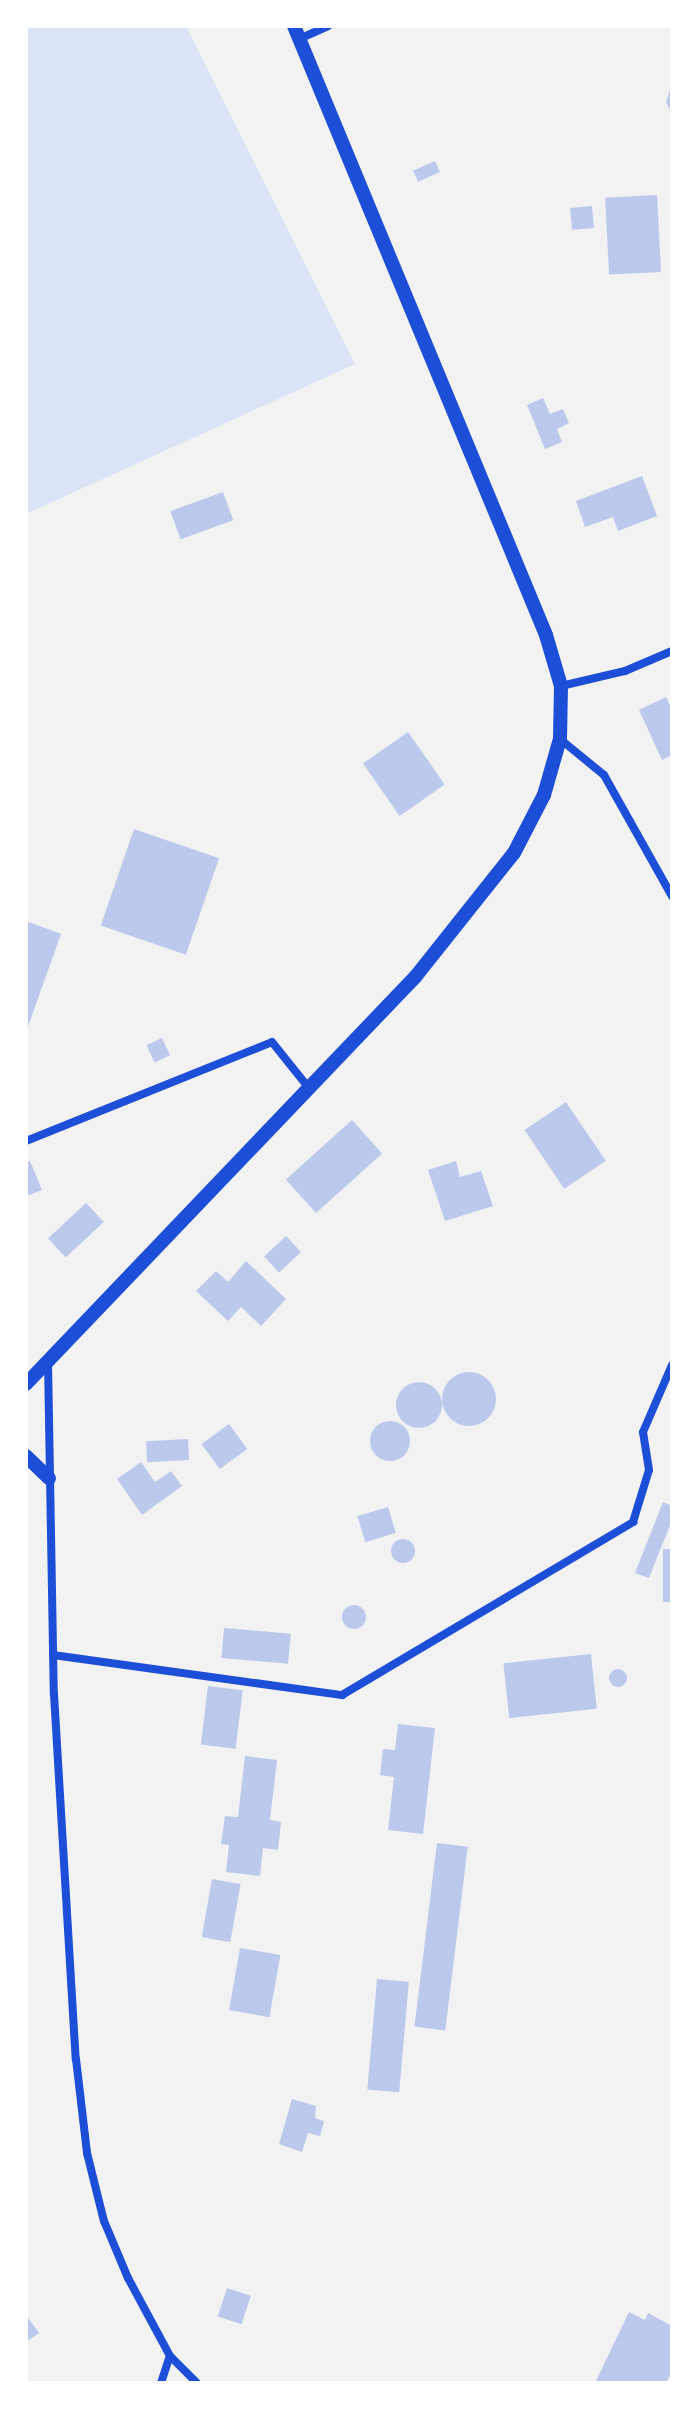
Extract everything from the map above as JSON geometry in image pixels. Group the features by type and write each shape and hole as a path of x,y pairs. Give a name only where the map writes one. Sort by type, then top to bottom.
{"street":[{"path":"26,1384 416,976 514,853 544,795 560,739 561,686 546,635 297,32 328,26"},
{"path":"561,686 625,671 672,651"},
{"path":"560,739 604,775 672,896"},
{"path":"26,1141 272,1042 308,1087"},
{"path":"48,1360 53,1655 76,2059 87,2153 104,2221 128,2278 170,2356 197,2383"},
{"path":"53,1655 342,1695 633,1522 649,1470 643,1432 672,1365"},
{"path":"26,1456 49,1478"},
{"path":"161,2383 170,2356"}],"shaded area":[{"path":"26,26 186,26 355,364 26,514"}],"building":[{"path":"672,84 672,114 666,102"},
{"path":"435,161 440,172 418,182 413,171"},
{"path":"657,195 661,272 609,275 605,198"},
{"path":"592,206 594,228 572,230 570,208"},
{"path":"543,398 550,414 563,409 569,423 557,429 562,442 545,449 527,405"},
{"path":"642,476 657,516 618,531 613,517 585,527 576,501"},
{"path":"223,492 233,520 181,539 170,511"},
{"path":"666,697 672,710 672,755 662,760 639,710"},
{"path":"408,732 445,784 400,816 363,764"},
{"path":"134,829 219,858 186,955 101,925"},
{"path":"26,921 61,934 26,1032"},
{"path":"162,1038 170,1055 155,1062 147,1045"},
{"path":"566,1102 606,1161 564,1189 525,1130"},
{"path":"352,1120 382,1153 316,1213 286,1180"},
{"path":"30,1161 42,1190 26,1196 26,1163"},
{"path":"456,1161 460,1177 481,1171 493,1206 445,1221 428,1170"},
{"path":"86,1203 104,1222 66,1257 48,1238"},
{"path":"286,1236 301,1252 279,1273 264,1256"},
{"path":"246,1261 286,1299 261,1326 241,1307 228,1321 196,1291 216,1271 228,1282"},
{"path":"469,1372 488,1380 496,1399 488,1418 469,1426 450,1418 442,1399 450,1380"},
{"path":"419,1382 435,1389 442,1405 435,1421 419,1428 403,1421 396,1405 403,1389"},
{"path":"390,1421 404,1427 410,1441 404,1455 390,1461 376,1455 370,1441 376,1427"},
{"path":"229,1424 247,1449 220,1469 201,1444"},
{"path":"188,1439 189,1460 147,1462 146,1441"},
{"path":"141,1462 155,1482 171,1471 182,1486 142,1515 117,1479"},
{"path":"663,1502 672,1506 672,1520 649,1578 635,1573"},
{"path":"388,1507 396,1533 365,1542 357,1516"},
{"path":"403,1539 412,1542 415,1551 412,1560 403,1563 394,1560 391,1551 394,1542"},
{"path":"663,1549 672,1549 672,1602 663,1602"},
{"path":"354,1605 362,1609 366,1617 362,1625 354,1629 346,1625 342,1617 346,1609"},
{"path":"224,1628 291,1634 288,1664 221,1658"},
{"path":"591,1654 597,1709 509,1718 503,1663"},
{"path":"614,1669 622,1669 627,1678 625,1685 614,1687 609,1682 609,1674"},
{"path":"208,1686 243,1690 236,1749 201,1745"},
{"path":"398,1724 435,1728 423,1834 388,1830 394,1777 380,1775 383,1749 395,1750"},
{"path":"245,1756 277,1760 270,1820 281,1822 278,1850 263,1848 260,1876 226,1872 229,1845 221,1844 225,1816 238,1817"},
{"path":"437,1843 468,1847 445,2030 414,2027"},
{"path":"212,1879 241,1884 230,1942 202,1937"},
{"path":"240,1948 280,1955 269,2017 229,2010"},
{"path":"377,1979 409,1982 399,2092 367,2090"},
{"path":"292,2099 316,2106 315,2118 324,2121 320,2136 308,2133 302,2152 279,2144"},
{"path":"227,2288 251,2296 242,2324 218,2317"},
{"path":"629,2312 645,2320 648,2313 672,2326 672,2372 666,2383 595,2383"},
{"path":"26,2315 39,2333 26,2342"}]}
